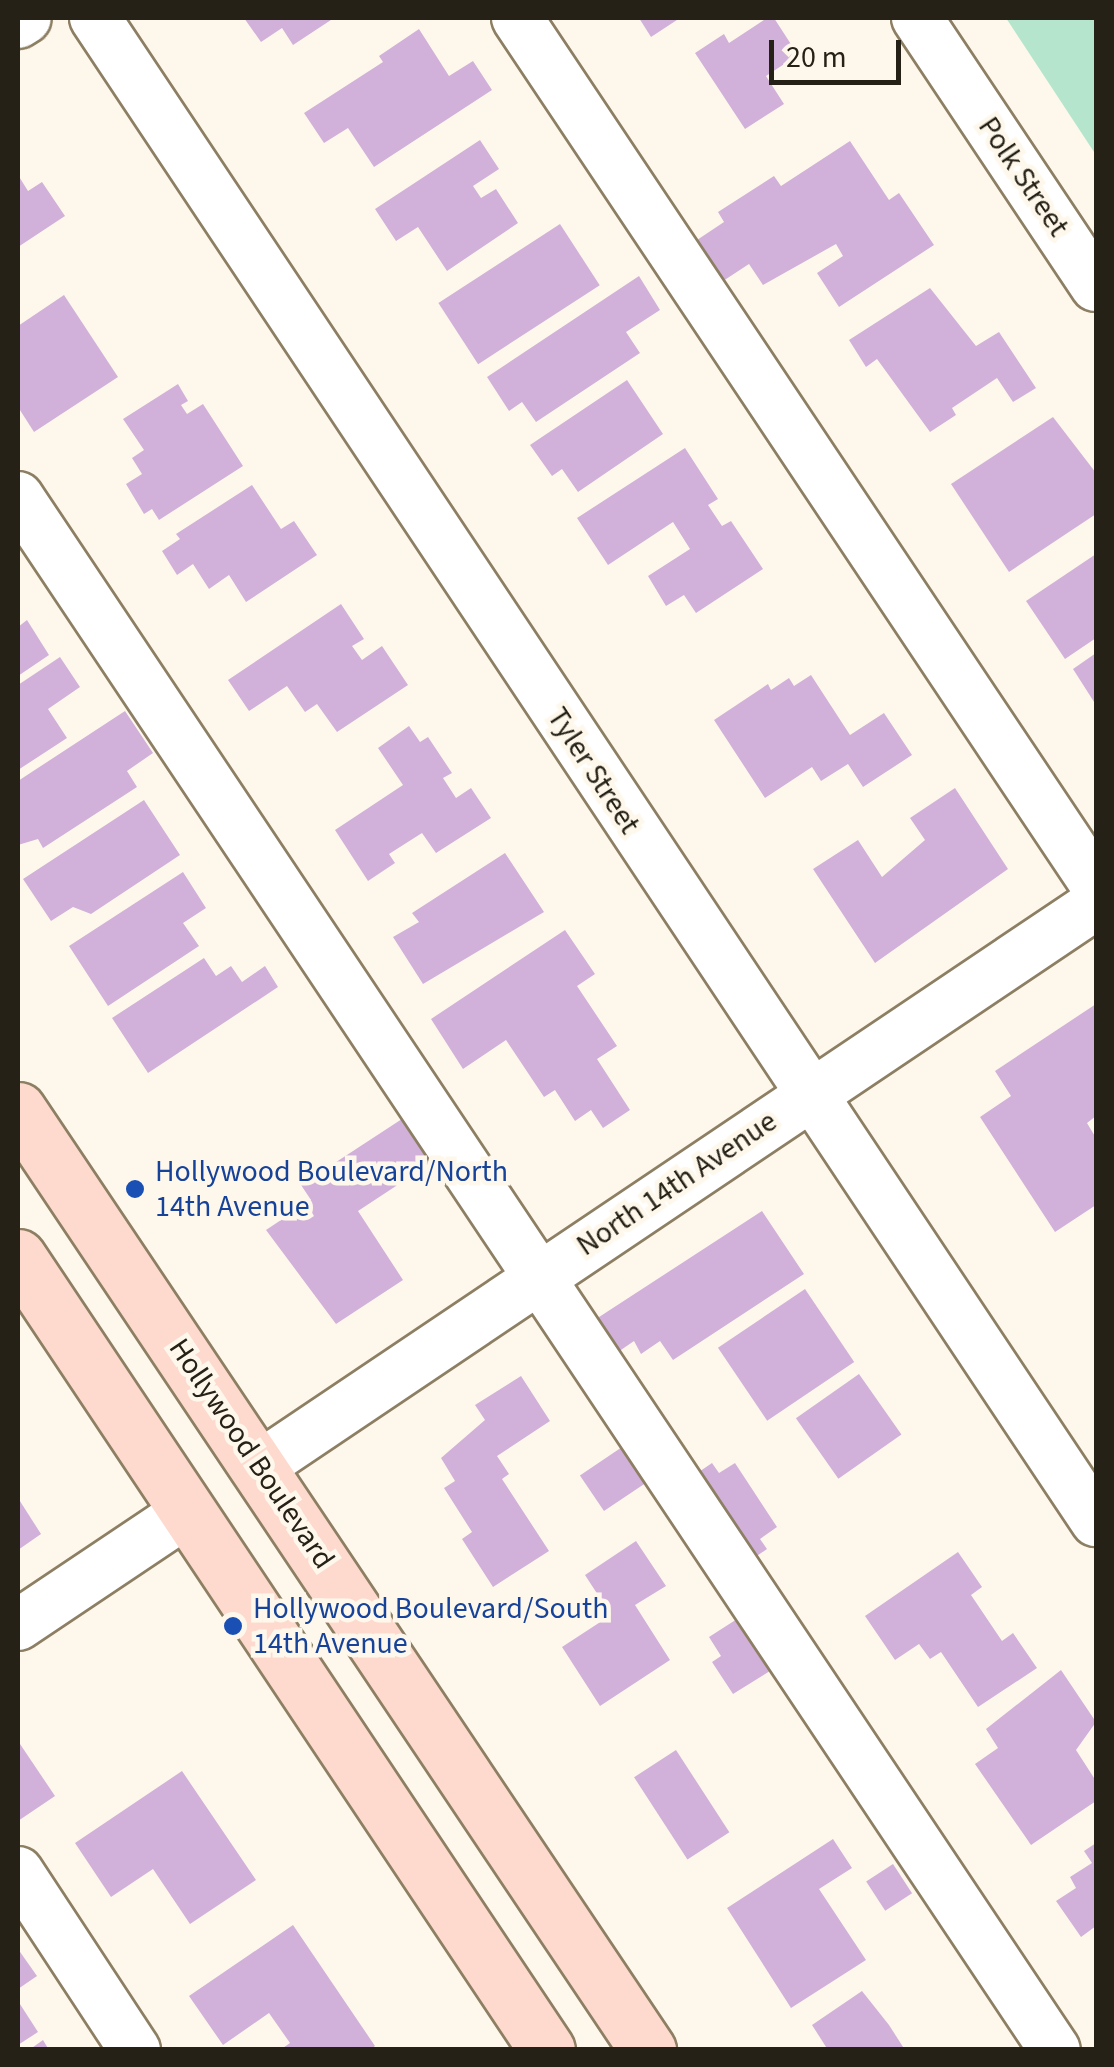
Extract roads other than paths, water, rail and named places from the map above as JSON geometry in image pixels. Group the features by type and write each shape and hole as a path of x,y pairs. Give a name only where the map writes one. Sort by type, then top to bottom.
{"main road":[{"name":"Hollywood Boulevard","path":"18,1110 648,2050"},
{"path":"18,1257 547,2050"}],"street":[{"path":"18,24 26,18"},
{"name":"Tyler Street","path":"95,18 807,1096 1096,1521"},
{"path":"517,18 1096,886"},
{"name":"Polk Street","path":"916,18 1096,286"},
{"path":"18,497 1055,2050"},
{"name":"North 14th Avenue","path":"260,1466 1096,904"},
{"path":"18,1624 188,1512"},
{"path":"18,1872 135,2050"}],"place":[{"name":"Hollywood Boulevard/North 14th Avenue","path":"135,1189"},
{"name":"Hollywood Boulevard/South 14th Avenue","path":"233,1626"}]}
